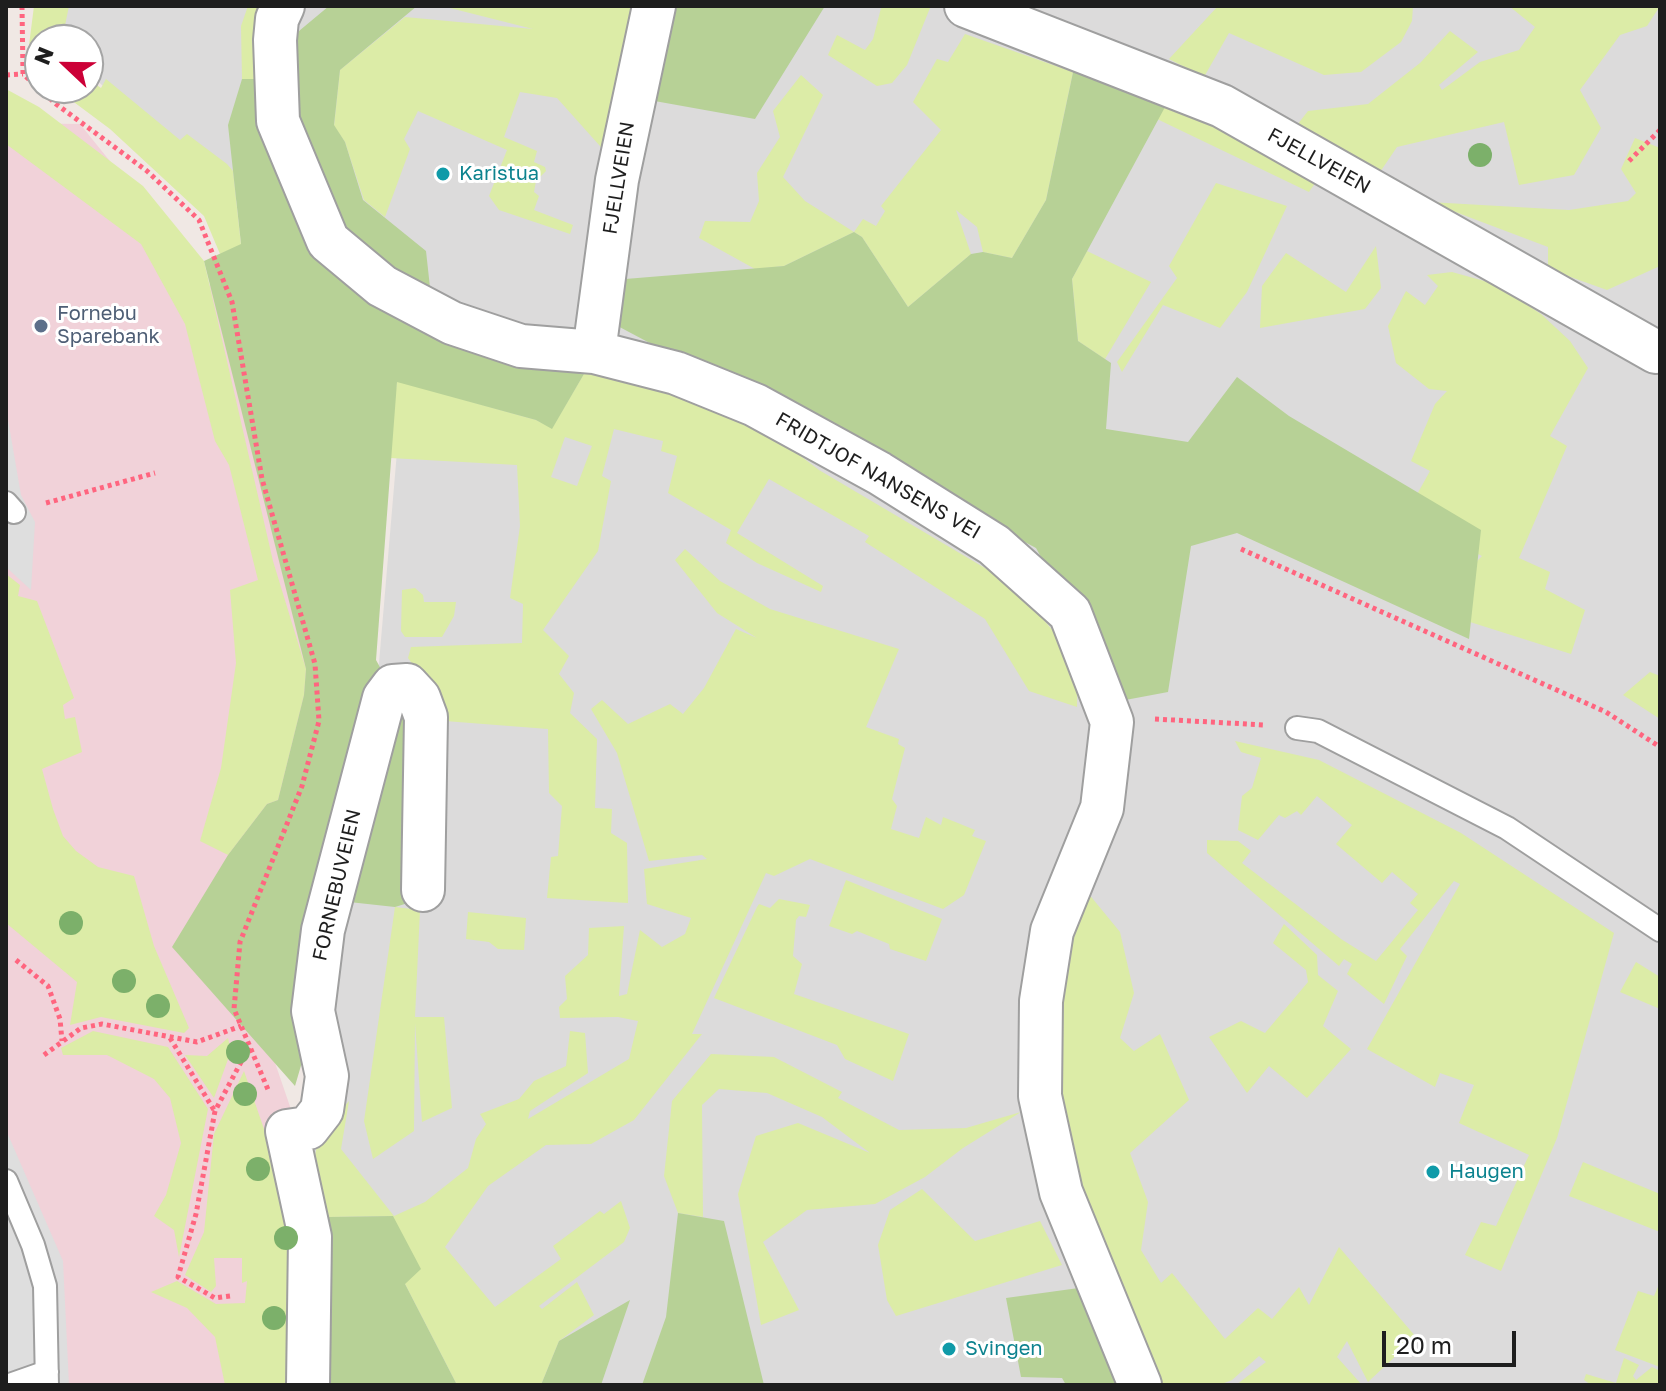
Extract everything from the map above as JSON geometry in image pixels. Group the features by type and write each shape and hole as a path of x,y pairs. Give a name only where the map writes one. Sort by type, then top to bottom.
{"street":[{"name":"FRIDTJOF NANSENS VEI","path":"283,6 277,19 275,40 278,121 328,241 382,286 452,323 521,346 594,352 676,373 755,405 879,473 994,545 1070,613 1112,722 1102,808 1052,931 1041,1001 1040,1096 1061,1192 1140,1385"},
{"name":"FJELLVEIEN","path":"594,352 617,180 654,6"},
{"name":"FJELLVEIEN","path":"966,6 1222,106 1656,352"},
{"name":"FORNEBUVEIEN","path":"287,1131 308,1128 322,1110 327,1076 313,1011 323,930 384,698 393,686 407,685 419,698 426,717 423,890"},
{"path":"287,1131 310,1237 308,1385"}],"lane":[{"path":"1297,728 1318,731 1507,828 1660,930"},
{"path":"6,1181 33,1245 45,1286 47,1378 10,1385"}],"path":[{"path":"22,6 23,74"},
{"path":"6,75 23,74 56,104 147,171 199,220 232,302 262,479 315,664 319,721 302,786 240,942 234,1009 287,1131"},
{"path":"1629,161 1660,130"},
{"path":"10,507 155,473"},
{"path":"1241,549 1606,712 1660,747"},
{"path":"1112,722 1182,718 1297,728"},
{"path":"16,960 48,986 60,1019 62,1042"},
{"path":"44,1055 81,1028 102,1024 197,1042 241,1026"},
{"path":"170,1038 215,1111"},
{"path":"230,1296 215,1298 178,1277 196,1214 215,1111 249,1046"}],"shaded area":[{"path":"54,6 1660,6 1660,1385 323,1385 305,1045 379,663 406,346 104,87 104,24 52,24"},
{"path":"6,123 80,124 259,346 328,632 247,981 308,1159 316,1385 6,1385"},
{"path":"6,408 21,495 35,522 31,590 6,567"},
{"path":"6,1130 63,1261 69,1385 6,1385"}],"green space":[{"path":"34,6 69,6 65,24 32,24"},
{"path":"248,6 267,6 254,49 257,79 242,79 241,26"},
{"path":"329,6 417,6 340,70 334,125 345,142 363,200 426,251 435,333 588,367 552,429 536,420 397,382 376,660 438,772 434,895 395,907 349,902 295,1086 172,947 228,855 267,804 278,800 304,695 306,669 204,261 241,244 228,125 242,79 257,79 287,41"},
{"path":"442,6 645,6 608,155 557,98 520,92 504,137 537,151 534,162 545,167 546,171 536,181 534,192 539,196 534,210 573,225 570,234 499,210 489,196 507,150 418,111 404,139 410,149 385,217 364,200 345,142 334,126 340,70 405,17 533,29"},
{"path":"667,6 825,6 755,119 649,100"},
{"path":"876,6 930,8 907,65 892,83 877,86 828,55 837,35 865,50 873,39 881,8"},
{"path":"1218,6 1413,6 1412,21 1401,42 1361,72 1324,75 1229,33 1204,77 1169,59"},
{"path":"1509,6 1660,6 1647,26 1620,35 1580,90 1601,128 1574,175 1519,185 1504,122 1397,147 1378,175 1294,129 1308,111 1368,104 1420,63 1450,31 1478,52 1439,85 1442,90 1480,62 1519,50 1535,27"},
{"path":"965,34 1073,72 1046,200 1012,258 983,252 977,227 956,210 971,254 908,307 862,237 854,232 863,219 876,226 885,211 881,206 941,130 913,102 937,59 948,62"},
{"path":"1075,63 1171,96 1072,279 1078,341 1111,363 1106,429 1188,442 1237,377 1289,416 1481,530 1469,639 1237,533 1191,546 1168,692 1120,701 1036,548 612,323 613,280 784,266 854,232 862,237 908,307 971,254 983,252 1012,258 1046,200"},
{"path":"801,75 823,95 783,177 805,201 854,232 784,266 755,269 699,238 705,221 750,222 759,201 757,173 780,137 773,111"},
{"path":"106,79 180,140 187,134 227,164 233,171 241,245 220,254 204,216 110,129 76,104 104,104"},
{"path":"6,89 24,99 24,104 39,107 143,186 204,261 273,561 306,669 304,695 278,800 267,804 228,855 200,841 221,768 236,663 230,590 258,580 229,465 215,441 185,324 141,244 6,144"},
{"path":"1171,96 1322,173 1309,192 1157,119"},
{"path":"1635,138 1660,148 1660,266 1607,290 1548,269 1548,247 1429,202 1569,210 1628,201 1636,193 1621,169"},
{"path":"1216,183 1287,206 1247,292 1220,328 1163,305 1122,372 1117,362 1177,278 1169,266"},
{"path":"1376,246 1381,288 1365,309 1260,328 1262,286 1286,253 1346,292"},
{"path":"1087,251 1151,282 1105,359 1078,341 1072,279"},
{"path":"1452,272 1495,284 1541,314 1570,341 1588,368 1550,436 1567,446 1519,558 1550,572 1545,589 1585,610 1571,654 1470,622 1477,561 1482,556 1421,526 1415,498 1430,471 1411,461 1435,404 1447,391 1429,389 1396,363 1388,326 1406,291 1425,305 1438,286 1427,275"},
{"path":"588,367 675,391 760,425 819,470 1012,584 1078,659 1077,707 1029,691 985,619 865,542 869,536 769,479 737,533 823,586 821,592 757,563 726,543 731,530 668,493 677,456 661,451 663,441 614,429 602,476 611,481 598,551 543,630 569,656 559,674 574,693 570,713 597,739 595,808 612,809 611,833 627,843 628,903 547,898 551,857 558,856 562,806 549,793 548,729 432,720 431,690 408,658 411,647 522,643 523,604 510,598 520,526 517,465 390,458 397,381 536,420 552,428","holes":["565,437 592,446 577,486 551,477"]},
{"path":"685,549 720,581 770,609 899,649 866,727 899,739 898,744 905,748 892,799 897,806 891,829 919,838 926,817 941,825 943,817 975,830 972,836 986,841 964,895 943,909 810,859 774,876 766,873 692,1034 702,1034 634,1120 591,1144 546,1145 488,1186 445,1247 495,1307 561,1259 553,1246 600,1211 604,1214 621,1201 630,1228 624,1242 539,1306 542,1309 577,1282 594,1315 559,1341 541,1385 457,1385 405,1284 393,1216 328,1217 314,1161 319,1134 349,1101 341,1149 394,1216 425,1202 468,1168 476,1139 486,1124 480,1114 519,1099 534,1081 566,1066 570,1031 585,1033 588,1073 530,1111 528,1119 629,1059 638,1021 618,1017 560,1018 559,1007 567,999 565,976 588,955 589,928 624,926 619,996 627,994 640,930 662,947 685,934 691,918 647,904 644,869 707,859 702,855 649,861 617,753 591,709 602,700 628,724 670,704 683,714 704,688 736,629 757,638 717,613 675,560"},
{"path":"6,574 20,585 18,596 37,601 74,698 63,705 65,719 75,717 82,752 42,769 63,836 76,851 98,867 134,876 154,946 189,1028 184,1033 101,1017 70,1025 77,982 6,923"},
{"path":"415,588 423,595 424,602 456,602 454,616 442,637 405,637 401,631 402,590"},
{"path":"1650,672 1660,676 1660,719 1623,695"},
{"path":"1235,741 1319,760 1461,833 1614,933 1557,1138 1501,1271 1465,1255 1481,1222 1496,1226 1529,1155 1459,1123 1474,1085 1440,1073 1435,1087 1367,1049 1460,884 1454,881 1400,949 1407,956 1384,1004 1347,974 1352,964 1344,959 1339,966 1207,853 1207,840 1238,841 1251,851 1242,863 1341,939 1376,961 1418,910 1410,903 1418,894 1392,872 1382,883 1336,844 1352,825 1317,796 1301,815 1297,811 1285,818 1279,815 1258,840 1238,830 1242,796 1252,788 1261,758 1241,752"},
{"path":"846,880 942,919 926,961 890,949 889,944 857,931 852,934 829,926"},
{"path":"1088,893 1120,932 1134,993 1120,1038 1134,1051 1160,1034 1189,1100 1130,1153 1148,1202 1141,1250 1161,1283 1172,1273 1225,1339 1258,1308 1272,1319 1299,1287 1309,1305 1339,1247 1416,1337 1368,1382 1347,1341 1337,1357 1362,1385 1236,1385 1266,1362 1259,1356 1232,1380 1219,1385 1156,1385 1060,1142 1055,998"},
{"path":"779,899 810,905 806,917 799,916 796,920 793,956 802,964 794,994 909,1034 893,1081 845,1059 837,1045 714,998 757,907 759,904 770,908"},
{"path":"395,907 420,910 415,1017 444,1017 452,1108 422,1122 415,1023 414,1131 373,1159 364,1121"},
{"path":"468,912 526,918 524,950 498,949 489,942 466,939"},
{"path":"1284,924 1317,955 1318,975 1338,991 1323,1026 1351,1049 1307,1098 1269,1066 1247,1093 1209,1037 1241,1021 1265,1033 1308,982 1306,970 1273,943"},
{"path":"1636,962 1660,977 1660,1009 1620,992"},
{"path":"93,1031 168,1047 208,1109 179,1257 174,1230 154,1216 166,1195 181,1143 170,1098 154,1079 107,1055 63,1055 61,1048"},
{"path":"228,1038 231,1051 214,1098 185,1055 207,1056"},
{"path":"711,1054 774,1057 842,1092 838,1098 899,1130 966,1128 1021,1112 963,1148 925,1177 875,1204 807,1210 763,1242 799,1310 761,1325 738,1194 756,1136 798,1123 870,1153 822,1117 767,1093 719,1089 702,1105 703,1217 678,1213 664,1176 672,1101"},
{"path":"244,1071 284,1187 296,1272 293,1385 225,1385 215,1337 187,1308 151,1292 177,1281 216,1304 245,1303 247,1281 242,1283 242,1258 214,1258 216,1286 211,1292 185,1275 204,1232 214,1134"},
{"path":"1583,1162 1660,1194 1660,1232 1569,1196"},
{"path":"922,1189 975,1241 1040,1221 1062,1265 896,1316 887,1300 878,1245 890,1210"},
{"path":"678,1213 724,1221 764,1385 642,1385 666,1317"},
{"path":"393,1216 421,1269 405,1284 457,1385 325,1385 328,1217"},
{"path":"1660,1282 1660,1367 1615,1350 1638,1291 1654,1296"},
{"path":"1086,1287 1121,1385 1066,1385 1062,1378 1021,1377 1006,1298"},
{"path":"630,1300 601,1385 541,1385 559,1341"},
{"path":"1624,1358 1639,1365 1633,1376 1636,1380 1652,1367 1660,1371 1660,1385 1591,1385 1584,1380 1586,1374 1616,1383"}],"place":[{"name":"Karistua","path":"443,174"},
{"name":"Fornebu Sparebank","path":"41,326"},
{"name":"Haugen","path":"1433,1172"},
{"name":"Svingen","path":"949,1349"}]}
